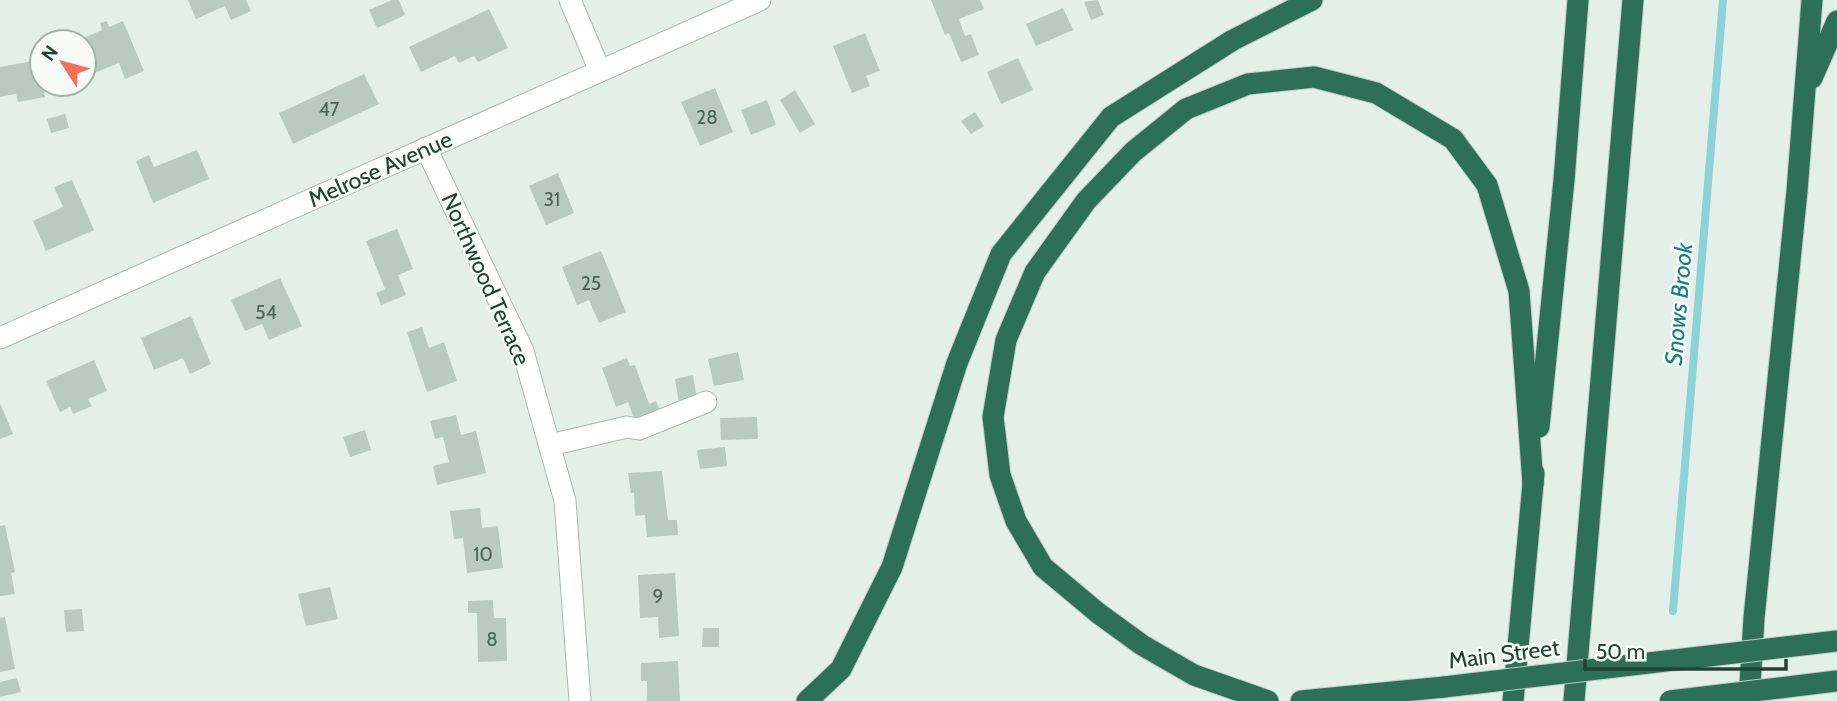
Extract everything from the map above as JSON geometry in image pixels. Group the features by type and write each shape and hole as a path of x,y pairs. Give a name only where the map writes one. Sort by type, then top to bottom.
{"highway":[{"path":"807,701 841,669 892,567 957,363 1000,254 1111,117 1233,40 1312,0"},
{"path":"1513,701 1564,180 1578,0"},
{"path":"1574,701 1633,0"},
{"path":"1749,701 1754,618 1812,0"},
{"path":"1805,96 1837,21"},
{"path":"1268,701 1194,675 1142,645 1043,567 1016,522 1000,475 993,417 1006,340 1035,272 1086,201 1154,135 1186,109 1248,83 1314,77 1376,93 1452,139 1487,185 1519,291 1533,484"},
{"name":"Main Street","path":"1301,701 1837,641"},
{"path":"1670,701 1837,681"}],"street":[{"path":"570,0 600,71"},
{"name":"Melrose Avenue","path":"0,338 760,0"},
{"name":"Northwood Terrace","path":"426,148 523,351 550,445 565,501 580,701"},
{"path":"550,445 627,427 639,429 706,402"}],"building":[{"path":"188,0 246,0 251,11 231,20 225,6 196,19"},
{"path":"392,0 399,0 405,15 377,28 369,10"},
{"path":"931,0 980,0 984,9 959,19 965,36 971,34 979,55 961,62 949,33 945,35"},
{"path":"1098,0 1104,15 1091,20 1084,2"},
{"path":"1063,8 1073,30 1036,46 1026,24"},
{"path":"489,9 508,48 478,62 474,56 459,63 455,56 421,72 409,47"},
{"path":"107,21 109,27 123,21 144,71 125,79 119,63 98,72 98,32 102,30 100,23"},
{"path":"865,33 880,71 866,76 870,86 852,93 833,46"},
{"path":"1018,58 1033,90 1001,104 987,72"},
{"path":"28,62 28,98 40,98 18,102 16,94 0,97 0,67"},
{"path":"364,74 379,104 293,144 279,113"},
{"path":"715,88 733,132 700,146 681,102"},
{"path":"795,90 815,124 800,133 780,100"},
{"path":"767,100 776,125 751,135 741,110"},
{"path":"975,112 984,126 971,134 961,121"},
{"path":"65,114 69,128 51,133 47,119"},
{"path":"197,150 209,179 153,203 136,161 149,155 154,167"},
{"path":"558,173 574,213 546,225 529,186"},
{"path":"72,180 94,230 46,251 33,221 63,207 54,187"},
{"path":"397,229 413,269 398,275 406,295 381,305 376,293 385,289 366,241"},
{"path":"601,251 626,312 599,323 589,300 577,305 562,267"},
{"path":"280,278 302,326 269,340 262,324 245,331 231,300"},
{"path":"191,316 211,364 190,374 183,358 154,370 141,338"},
{"path":"422,327 429,348 444,342 457,381 427,392 407,332"},
{"path":"738,352 744,380 714,386 708,359"},
{"path":"627,358 630,366 635,365 649,404 656,401 662,416 637,426 628,402 616,407 602,368"},
{"path":"94,360 107,391 88,399 92,406 73,414 70,407 60,412 46,381"},
{"path":"693,375 697,400 679,403 675,379"},
{"path":"0,403 13,434 0,439"},
{"path":"456,415 461,435 476,431 486,473 437,485 433,466 449,462 443,437 435,439 430,421"},
{"path":"757,417 758,439 721,440 720,418"},
{"path":"365,430 371,450 350,457 343,437"},
{"path":"725,447 727,466 700,469 697,450"},
{"path":"662,471 668,520 677,520 678,535 647,537 645,515 635,516 634,493 631,493 628,473"},
{"path":"480,508 482,528 498,526 503,568 467,573 463,538 454,539 450,511"},
{"path":"5,525 15,572 11,573 15,594 0,596 0,526"},
{"path":"675,573 679,636 659,638 658,617 640,618 638,575"},
{"path":"330,587 338,619 306,626 298,594"},
{"path":"493,600 494,618 506,618 507,661 478,662 477,613 468,613 468,601"},
{"path":"82,609 84,631 66,632 64,610"},
{"path":"5,617 15,669 0,672 0,618"},
{"path":"703,628 719,628 719,647 702,647"},
{"path":"678,661 680,701 647,701 647,681 641,681 641,663"},
{"path":"17,678 21,692 0,697 0,682"}],"waterway":[{"name":"Snows Brook","path":"1673,611 1723,0"}]}
